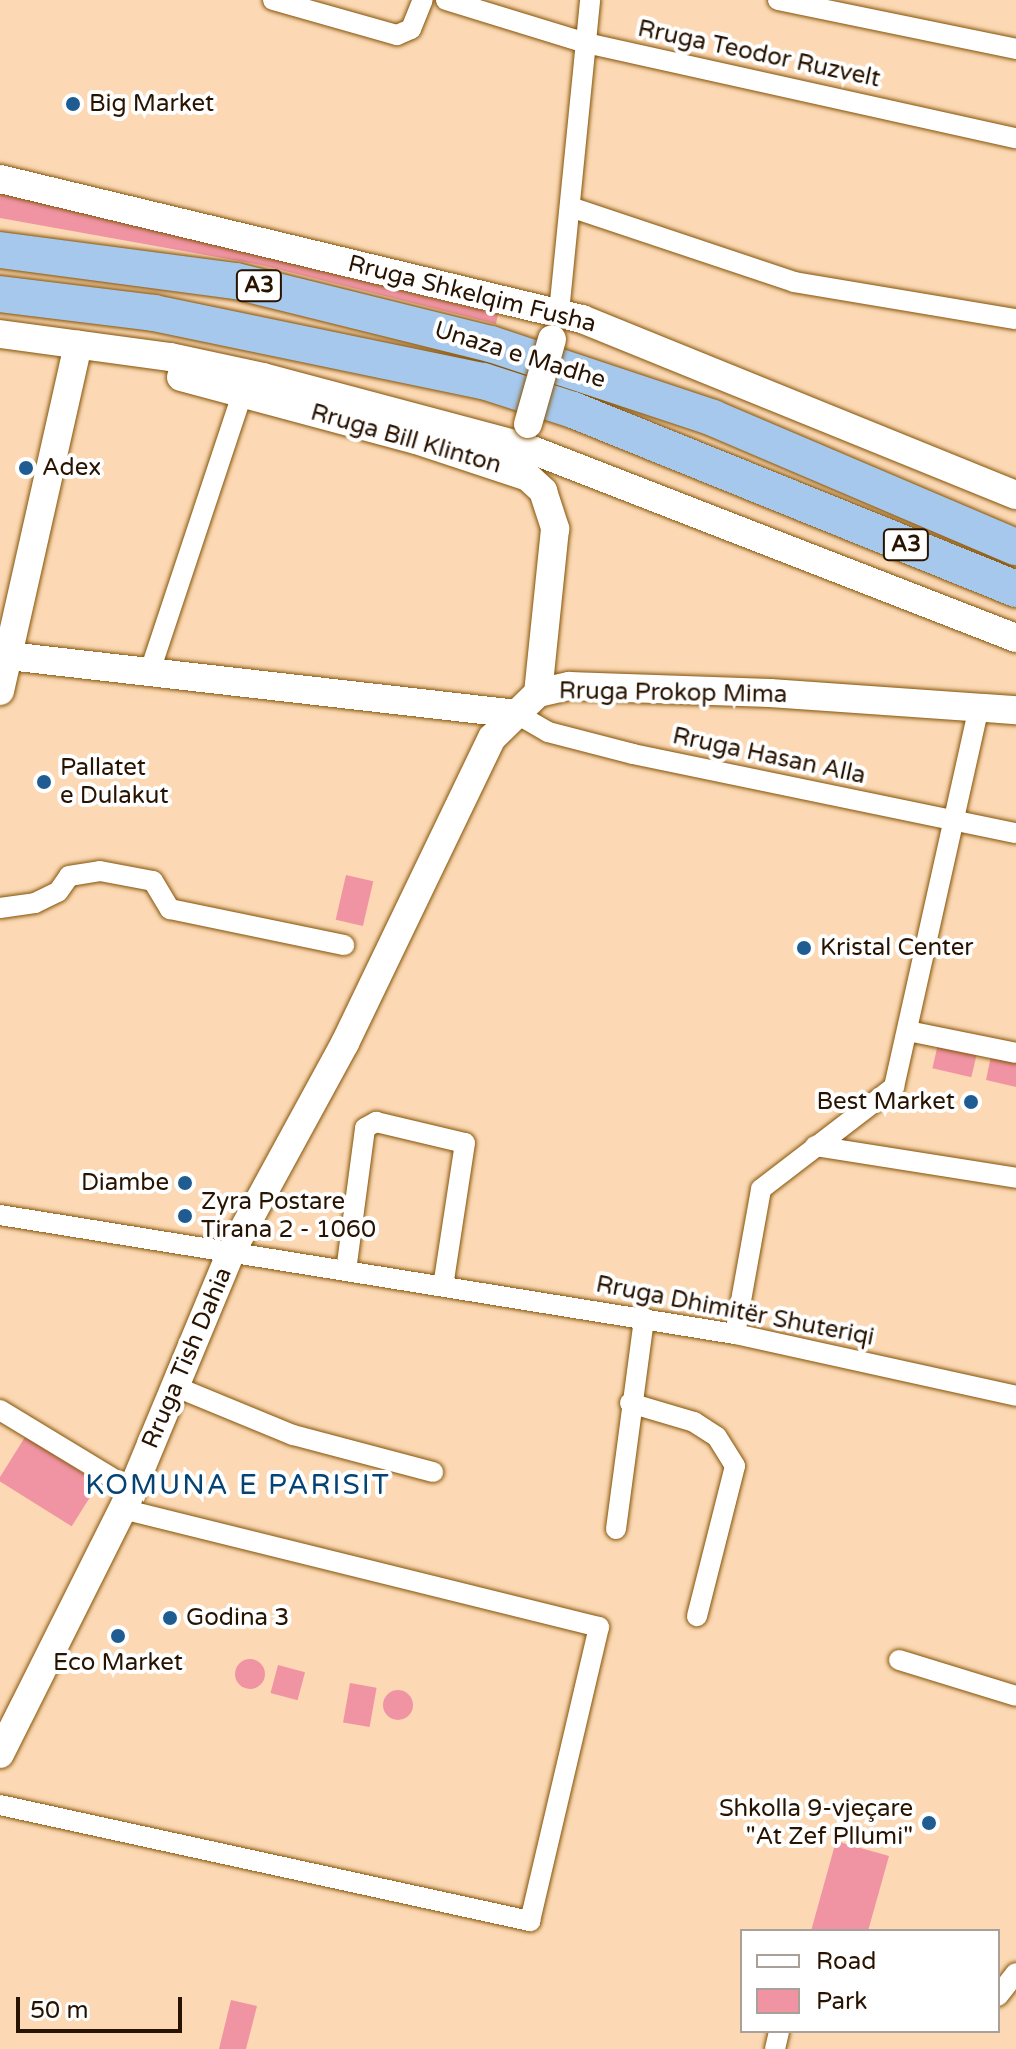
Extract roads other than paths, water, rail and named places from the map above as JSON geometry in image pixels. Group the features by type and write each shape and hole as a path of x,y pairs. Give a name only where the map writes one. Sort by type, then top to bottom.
{"highway":[{"name":"Unaza e Madhe","path":"0,250 236,281 491,344 713,418 1016,547"},
{"name":"Unaza e Madhe","path":"0,294 154,313 483,381 573,410 1016,589"},
{"path":"796,502 826,532 1016,609"},
{"path":"963,524 1016,535"}],"street":[{"path":"273,0 402,34 411,29 423,0"},
{"name":"Rruga Teodor Ruzvelt","path":"446,0 586,43 1016,138"},
{"path":"525,435 556,326 560,271 573,208 590,0"},
{"path":"778,0 1016,49"},
{"name":"Rruga Shkelqim Fusha","path":"0,179 556,326 1016,495"},
{"path":"573,208 794,282 1016,319"},
{"path":"0,334 263,377 525,435 1016,638"},
{"path":"0,691 4,656 78,345"},
{"name":"Rruga Bill Klinton","path":"113,352 162,372 492,462 528,477 543,491 555,529 538,693"},
{"path":"149,674 242,394"},
{"path":"4,656 517,714"},
{"name":"Rruga Prokop Mima","path":"517,714 538,693 600,687 1016,710"},
{"path":"735,1334 761,1189 894,1087 979,706"},
{"name":"Rruga Hasan Alla","path":"517,714 548,732 633,754 1016,833"},
{"name":"Rruga Tish Dahia","path":"0,1754 127,1499 230,1254 333,1066 492,738 517,714"},
{"path":"0,908 35,903 58,892 69,876 100,871 153,881 170,909 344,945"},
{"path":"908,1031 1016,1053"},
{"path":"346,1271 365,1128 376,1122 465,1143 443,1286"},
{"path":"815,1146 1016,1178"},
{"name":"Rruga Dhimitër Shuteriqi","path":"0,1215 735,1334 1016,1396"},
{"path":"616,1529 630,1403 644,1318"},
{"path":"174,1386 293,1435 433,1472"},
{"path":"630,1403 694,1422 717,1437 735,1466 697,1616"},
{"path":"0,1410 127,1499 599,1627 530,1921 0,1805"},
{"path":"899,1660 1016,1696"},
{"path":"1000,1993 1016,1973"}],"place":[{"name":"Big Market","path":"73,104"},
{"name":"Adex","path":"26,468"},
{"name":"Pallatet e Dulakut","path":"44,782"},
{"name":"Kristal Center","path":"804,948"},
{"name":"Best Market","path":"971,1102"},
{"name":"Diambe","path":"185,1183"},
{"name":"Zyra Postare Tirana 2 - 1060","path":"185,1216"},
{"name":"Godina 3","path":"170,1618"},
{"name":"Eco Market","path":"118,1636"},
{"name":"Shkolla 9-vjeçare \"At Zef Pllumi\"","path":"929,1823"}],"district":[{"name":"KOMUNA E PARISIT","path":"238,1485"}]}
